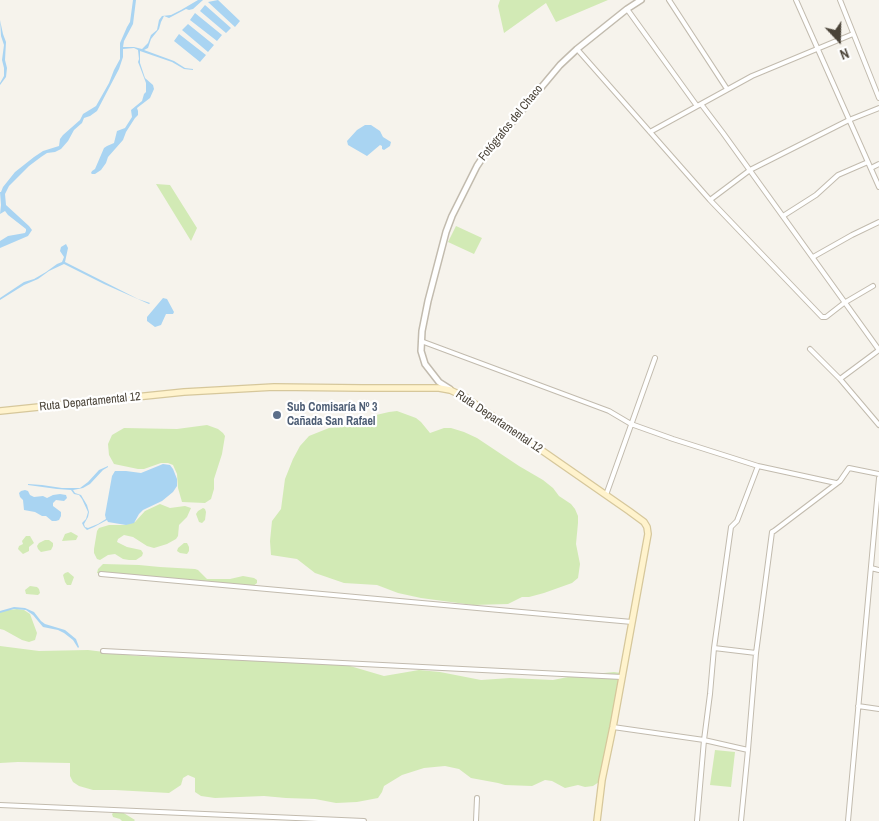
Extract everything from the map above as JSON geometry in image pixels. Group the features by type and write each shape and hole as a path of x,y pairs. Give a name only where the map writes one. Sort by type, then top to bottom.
{"main road":[{"name":"Ruta Departamental 12","path":"0,411 184,392 274,387 439,388 450,390 465,398 606,495 644,522 647,527 648,534 602,780 597,821"}],"street":[{"name":"Fotógrafos del Chaco","path":"450,390 439,382 425,364 421,351 421,341 428,301 452,216 483,157 549,77 577,49 641,0"},
{"path":"669,0 727,89"},
{"path":"796,0 879,186"},
{"path":"840,0 879,98"},
{"path":"627,9 750,170 879,350 840,380"},
{"path":"650,132 752,76 853,34"},
{"path":"577,49 710,200 822,317 826,317 844,303 873,286"},
{"path":"710,200 750,170 849,120 879,108"},
{"path":"783,216 816,195 838,175 868,162"},
{"path":"871,168 879,164"},
{"path":"812,257 879,222"},
{"path":"421,341 609,411 632,424 716,454 758,466 836,483"},
{"path":"810,349 879,425"},
{"path":"606,495 656,358"},
{"path":"697,821 714,648 731,528 737,521 758,466"},
{"path":"741,821 756,653 772,532 840,481 849,468 879,474"},
{"path":"848,821 879,478"},
{"path":"871,568 879,570"},
{"path":"101,574 632,622"},
{"path":"714,648 756,653"},
{"path":"103,651 622,677"},
{"path":"858,706 879,710"},
{"path":"613,727 704,740 748,750"},
{"path":"476,821 477,798"},
{"path":"0,805 364,821"}],"green space":[{"path":"500,0 608,0 556,22 546,3 504,33 498,6"},
{"path":"156,184 170,185 197,228 191,241"},
{"path":"456,226 482,238 474,254 448,242"},
{"path":"397,411 416,418 430,433 444,428 451,428 477,438 543,480 559,496 571,504 578,516 576,544 580,564 578,578 572,583 544,593 522,597 508,604 473,605 421,598 398,593 377,585 344,583 315,573 297,559 271,555 272,521 281,509 285,479 300,446 309,436 329,428 343,427 363,418"},
{"path":"207,425 218,429 225,436 222,454 214,479 214,489 211,499 205,503 182,502 177,474 173,465 161,463 144,469 138,469 114,464 109,455 108,444 112,435 124,428 177,429"},
{"path":"160,504 170,508 185,506 191,508 187,517 179,525 176,539 154,548 133,537 124,535 117,542 127,547 141,550 142,556 136,560 129,560 115,554 108,555 100,560 97,559 94,549 99,528 135,522 145,511"},
{"path":"203,508 206,512 205,520 202,523 199,522 196,514"},
{"path":"71,532 78,536 76,540 62,541 65,534"},
{"path":"26,536 30,536 34,543 29,547 29,551 23,554 18,549 23,544 22,541"},
{"path":"45,540 53,543 53,546 51,550 41,552 37,546"},
{"path":"184,543 187,543 189,547 187,554 177,551"},
{"path":"103,564 195,569 207,579 230,579 243,576 254,578 257,580 257,583 252,587 248,587 97,573"},
{"path":"68,572 74,577 71,585 67,585 63,575"},
{"path":"30,586 37,587 40,593 38,595 26,594 25,590"},
{"path":"24,610 30,614 37,633 35,640 29,642 22,640 0,629 0,611"},
{"path":"0,646 39,651 88,650 137,656 170,657 183,655 225,659 335,663 384,676 419,670 481,680 510,678 553,680 573,676 621,673 616,707 599,782 593,786 585,787 578,785 565,788 552,781 545,780 532,786 505,785 471,778 459,769 445,766 424,768 402,775 384,786 378,798 357,802 336,803 315,799 264,796 215,798 201,796 195,792 195,778 188,775 183,778 181,785 169,793 93,790 73,782 70,776 70,763 0,763"},
{"path":"715,750 735,752 731,787 710,785"},
{"path":"114,812 122,812 135,820 122,821 113,817 112,814"}],"water":[{"path":"133,0 136,0 133,24 123,47 134,47 142,49 148,43 151,35 157,30 162,16 171,15 198,0 203,0 193,9 186,9 169,18 164,16 159,29 151,39 148,48 144,50 193,70 184,69 172,62 140,51 140,63 145,78 153,85 154,89 150,98 137,108 138,115 126,132 123,140 108,157 101,170 92,174 104,148 114,143 117,131 125,128 132,117 131,110 142,101 146,92 146,83 138,62 138,50 134,48 123,49 123,57 119,69 97,111 84,118 61,149 41,157 9,186 5,194 6,205 32,230 28,236 0,248 0,241 8,236 25,233 26,229 5,211 0,214 0,192 15,172 34,157 43,151 59,146 63,135 80,120 83,114 96,106 120,59 120,43 130,22"},
{"path":"218,0 240,21 235,27 208,2"},
{"path":"205,5 231,28 226,33 200,11"},
{"path":"195,13 222,35 217,41 190,20"},
{"path":"0,20 6,42 5,60 7,68 6,77 0,85 4,76 2,60 4,45 1,36"},
{"path":"188,24 214,45 208,52 182,30"},
{"path":"179,34 206,55 200,62 174,41"},
{"path":"365,125 371,125 380,131 383,137 391,142 390,146 384,150 380,145 367,156 348,145 347,141 357,130"},
{"path":"66,244 68,248 65,262 138,299 150,303 149,304 104,284 64,264 0,300 0,298 24,282 34,279 62,262 64,257 60,251 61,247"},
{"path":"163,298 167,299 174,312 173,314 166,314 161,325 155,327 147,321 147,317"},
{"path":"163,464 170,465 173,469 177,479 177,486 162,501 143,510 134,523 126,525 108,522 107,520 87,530 82,523 86,519 88,512 79,495 74,494 71,490 28,485 80,488 99,470 108,466 90,484 83,488 73,490 81,495 87,505 89,512 84,524 88,528 106,519 105,515 112,476 115,471 141,473"},
{"path":"25,490 34,497 43,496 47,498 53,495 66,495 67,498 64,501 56,500 53,503 53,506 61,512 59,520 52,521 46,516 24,510 23,500 19,493"},
{"path":"14,607 25,608 34,612 45,624 65,630 76,639 79,647 64,633 43,627 26,610 14,609 0,613 0,611"}],"place":[{"name":"Sub Comisaría Nº 3 Cañada San Rafael","path":"277,415"}]}
